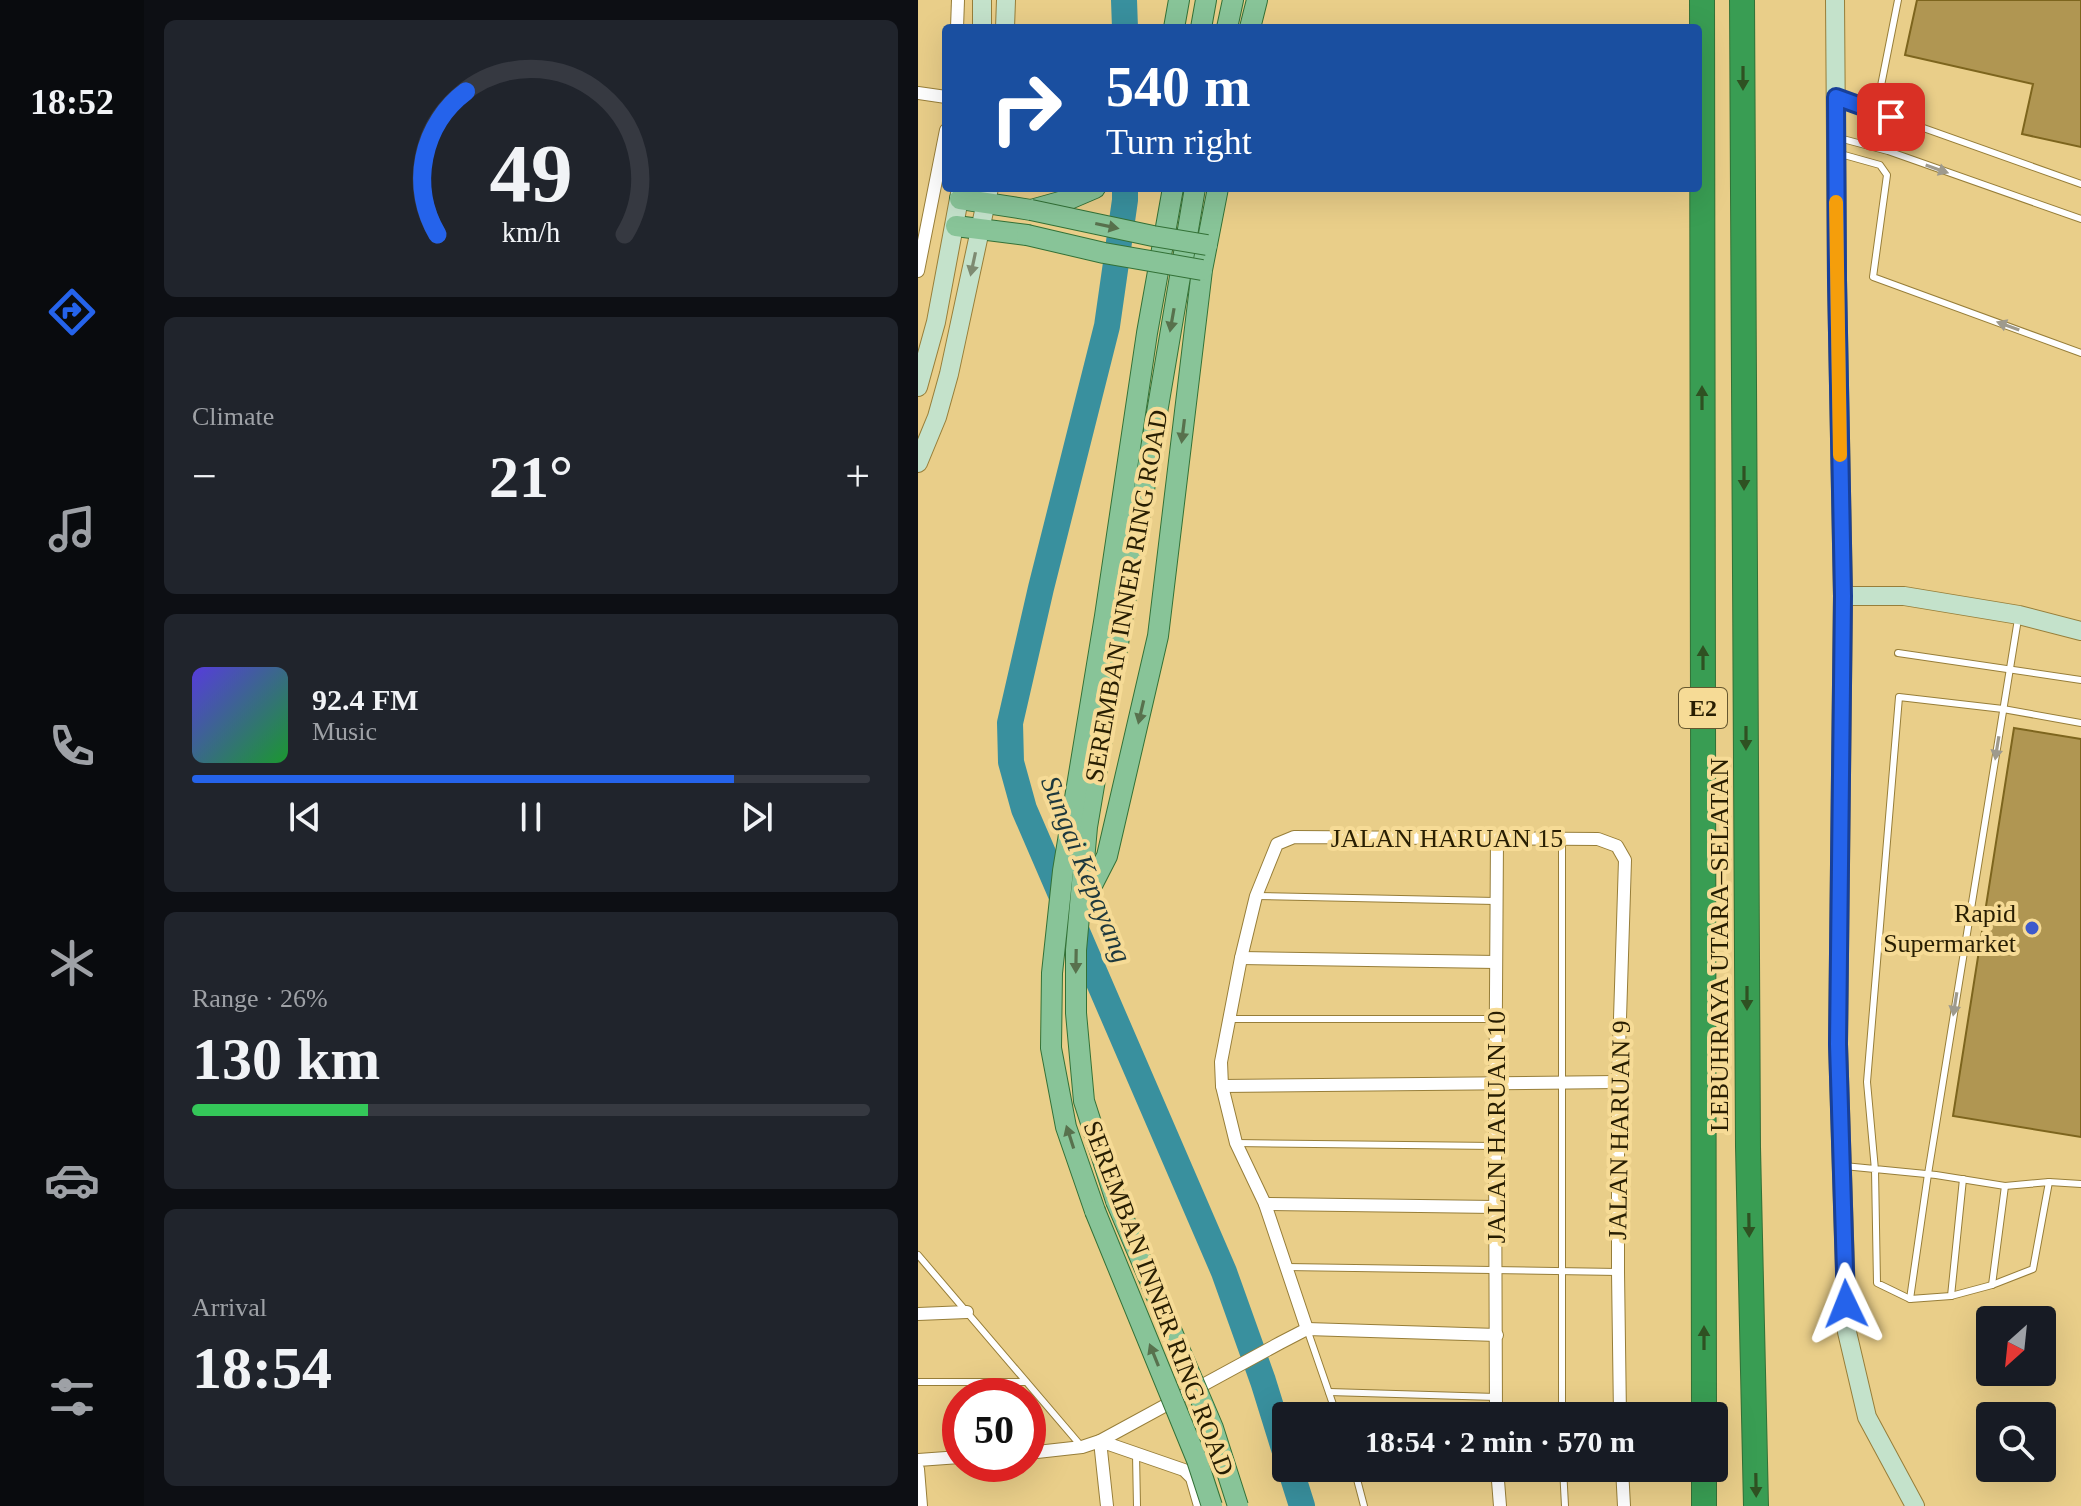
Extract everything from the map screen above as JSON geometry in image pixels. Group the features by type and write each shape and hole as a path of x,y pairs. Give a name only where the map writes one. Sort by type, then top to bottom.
{"highway":[{"name":"LEBUHRAYA UTARA–SELATAN","path":"1702,0 1704,1402"},
{"name":"LEBUHRAYA UTARA–SELATAN","path":"1742,0 1748,1147 1756,1506"},
{"path":"1704,1482 1704,1506"}],"main road":[{"path":"982,0 982,24"},
{"path":"1005,24 1006,0"},
{"path":"1175,24 1179,0"},
{"path":"1202,24 1206,0"},
{"path":"1228,24 1233,0"},
{"path":"1251,24 1257,0"},
{"path":"1835,0 1843,596 1838,1044 1847,1332 1867,1417 1915,1506"},
{"path":"1031,210 1086,192"},
{"name":"SEREMBAN INNER RING ROAD","path":"1172,192 1147,333 1105,616 1080,823 1076,1013 1084,1101 1116,1201 1213,1428 1238,1506"},
{"name":"SEREMBAN INNER RING ROAD","path":"1194,192 1080,823 1063,871 1052,973 1051,1048 1066,1127 1095,1211 1197,1460 1212,1506"},
{"path":"1079,909 1107,856 1158,636 1202,270 1217,192"},
{"path":"918,387 936,322 960,193 987,196 1031,210 1207,245"},
{"path":"918,463 937,417 949,374 987,196"},
{"path":"956,226 1027,235 1104,253 1202,270"},
{"path":"1843,596 1904,596 2019,615 2081,631"}],"street":[{"path":"957,24 958,0"},
{"path":"918,93 942,96"},
{"path":"918,271 942,150"},
{"name":"JALAN HARUAN 15","path":"1256,896 1277,844 1294,837 1598,839 1617,846"},
{"name":"JALAN HARUAN 10","path":"1496,1402 1497,839"},
{"name":"JALAN HARUAN 9","path":"1617,846 1625,860 1618,1082 1620,1402"},
{"path":"1256,896 1228,1019 1221,1062 1222,1086 1236,1143 1265,1204 1307,1329"},
{"path":"1241,958 1496,962"},
{"path":"1222,1086 1618,1082"},
{"path":"1265,1204 1495,1207"},
{"path":"918,1314 967,1312"},
{"path":"1046,1451 1082,1447 1100,1441 1307,1329 1497,1335"},
{"path":"1100,1441 1189,1474 1200,1506"},
{"path":"1100,1441 1107,1506"},
{"path":"918,1460 942,1458"},
{"path":"918,1469 921,1506"},
{"path":"1498,1482 1500,1506"},
{"path":"1623,1482 1624,1506"}],"lane":[{"path":"1876,111 1898,0"},
{"path":"1836,97 2081,184"},
{"path":"1836,145 1888,151 2081,219"},
{"path":"1836,145 1880,165 1887,175 1873,277 2081,353"},
{"path":"1910,1299 2019,615"},
{"path":"1898,653 2081,680"},
{"path":"2049,1182 2033,1269 1951,1296 1910,1299 1877,1283 1875,1170 1867,1082 1899,697 2003,709 2081,723"},
{"path":"1562,839 1562,1402"},
{"path":"1256,896 1495,901"},
{"path":"1228,1019 1496,1019"},
{"path":"1236,1143 1495,1146"},
{"path":"1841,1166 1928,1174 2005,1186 2049,1182 2081,1184"},
{"path":"1951,1296 1963,1179"},
{"path":"1992,1285 2005,1186"},
{"path":"918,1255 1023,1378"},
{"path":"1286,1267 1618,1272"},
{"path":"1307,1329 1332,1402"},
{"path":"918,1382 942,1382"},
{"path":"1329,1392 1496,1397"},
{"path":"1046,1405 1082,1447"},
{"path":"1136,1454 1137,1506"},
{"path":"1358,1482 1364,1506"},
{"path":"1564,1482 1565,1506"}],"building":[{"path":"1917,0 2081,0 2081,147 2022,134 2033,84 1905,55"},
{"name":"Rapid Supermarket","path":"2014,728 2081,739 2081,1137 1953,1116"}],"waterway":[{"name":"Sungai Kepayang","path":"1124,0 1125,24"},
{"name":"Sungai Kepayang","path":"1125,192 1107,326 1010,723 1011,762 1024,809 1224,1272 1272,1410"},
{"name":"Sungai Kepayang","path":"1294,1482 1302,1506"}],"slow traffic":[{"path":"1836,202 1840,455"}],"place":[{"name":"Rapid Supermarket","path":"2032,928"}],"route":[{"path":"1846,1304 1838,1044 1843,596 1836,97 1891,117"}]}
